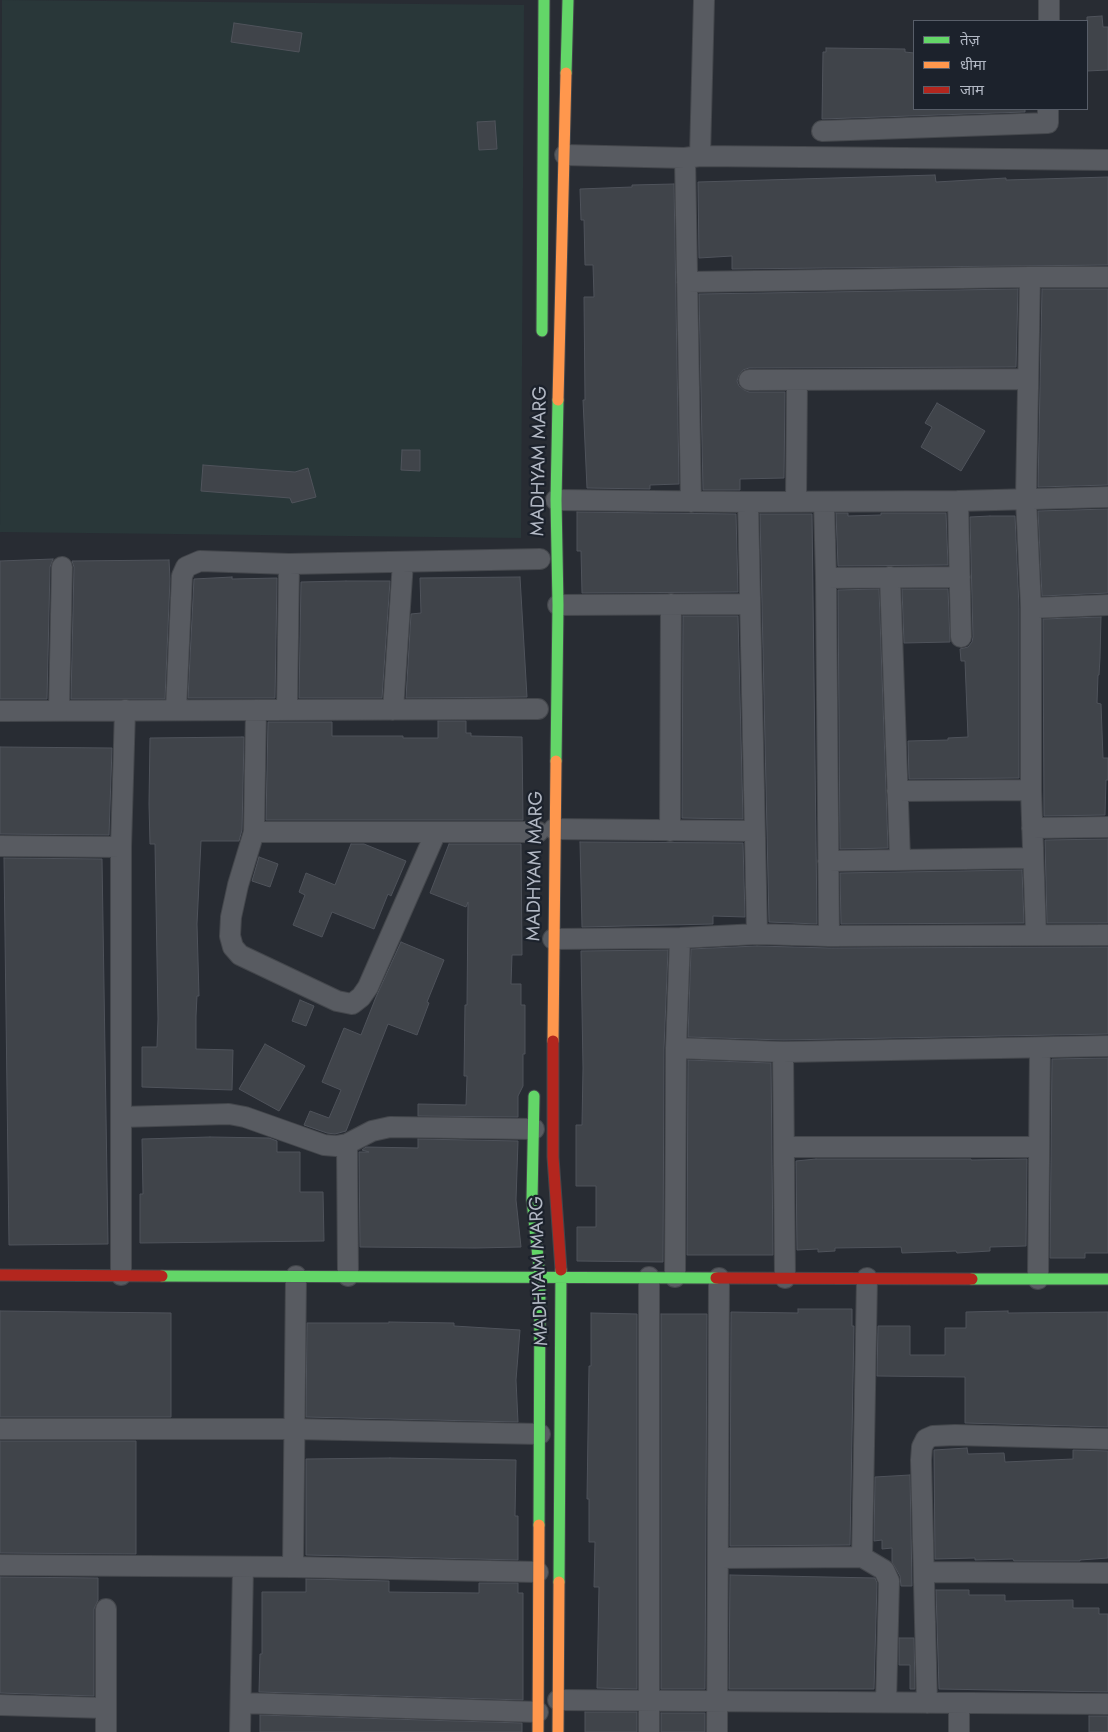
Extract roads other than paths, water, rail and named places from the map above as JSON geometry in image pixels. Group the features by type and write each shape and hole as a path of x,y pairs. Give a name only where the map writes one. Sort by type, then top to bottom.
{"street":[{"path":"542,339 544,0"},
{"name":"MADHYAM MARG","path":"558,1732 561,1277 553,1157 553,939 542,831 558,605 556,500 568,0"},
{"path":"691,502 687,282 692,157 704,0"},
{"path":"1049,0 1049,20"},
{"path":"822,131 1048,123 1048,110"},
{"path":"565,156 1108,160"},
{"path":"1030,277 1026,498 1031,608 1031,790 1036,935"},
{"path":"687,282 1108,277"},
{"path":"749,380 1028,379"},
{"path":"796,502 797,380"},
{"path":"556,500 824,502 958,501 1108,496"},
{"path":"958,501 961,637"},
{"path":"748,502 757,934"},
{"path":"824,502 829,936"},
{"path":"176,710 182,576 186,567 200,561 289,564 540,558"},
{"path":"393,710 403,562"},
{"path":"287,710 289,564"},
{"path":"59,710 62,567"},
{"path":"890,577 900,859"},
{"path":"826,578 960,577"},
{"path":"670,831 671,604"},
{"path":"558,605 749,604"},
{"path":"1031,608 1108,605"},
{"path":"121,1275 121,847 125,710"},
{"path":"256,710 254,832 230,917 230,936 233,947 240,955 337,1001 352,1004 361,997 368,987 436,832"},
{"path":"0,711 538,710"},
{"path":"897,791 1031,790"},
{"path":"1032,828 1108,827"},
{"path":"254,832 754,832"},
{"path":"0,846 121,847"},
{"path":"828,861 1033,858"},
{"path":"553,939 680,938 757,934 829,936 1108,935"},
{"path":"675,1278 676,1048 680,938"},
{"path":"676,1048 783,1052 1108,1046"},
{"path":"1038,1279 1040,1048"},
{"path":"783,1052 786,1278"},
{"name":"MADHYAM MARG","path":"534,1080 532,1200 540,1277 538,1722"},
{"path":"121,1117 229,1114 259,1121 324,1145 336,1146 347,1144 372,1131 390,1127 534,1129"},
{"path":"347,1144 348,1276"},
{"path":"784,1147 1039,1147"},
{"path":"0,1275 1108,1279"},
{"path":"293,1567 296,1276"},
{"path":"649,1278 649,1732"},
{"path":"717,1732 719,1278"},
{"path":"862,1557 867,1278"},
{"path":"0,1429 295,1429 540,1434"},
{"path":"928,1703 921,1460 922,1447 926,1439 933,1436 955,1435 1108,1439"},
{"path":"719,1558 862,1557 884,1570 889,1581 886,1702"},
{"path":"0,1566 293,1567 538,1572"},
{"path":"240,1732 243,1567"},
{"path":"924,1572 1108,1573"},
{"path":"106,1609 106,1732"},
{"path":"558,1700 1108,1704"},
{"path":"241,1702 538,1722"},
{"path":"959,1703 959,1732"},
{"path":"0,1705 106,1708"}]}
